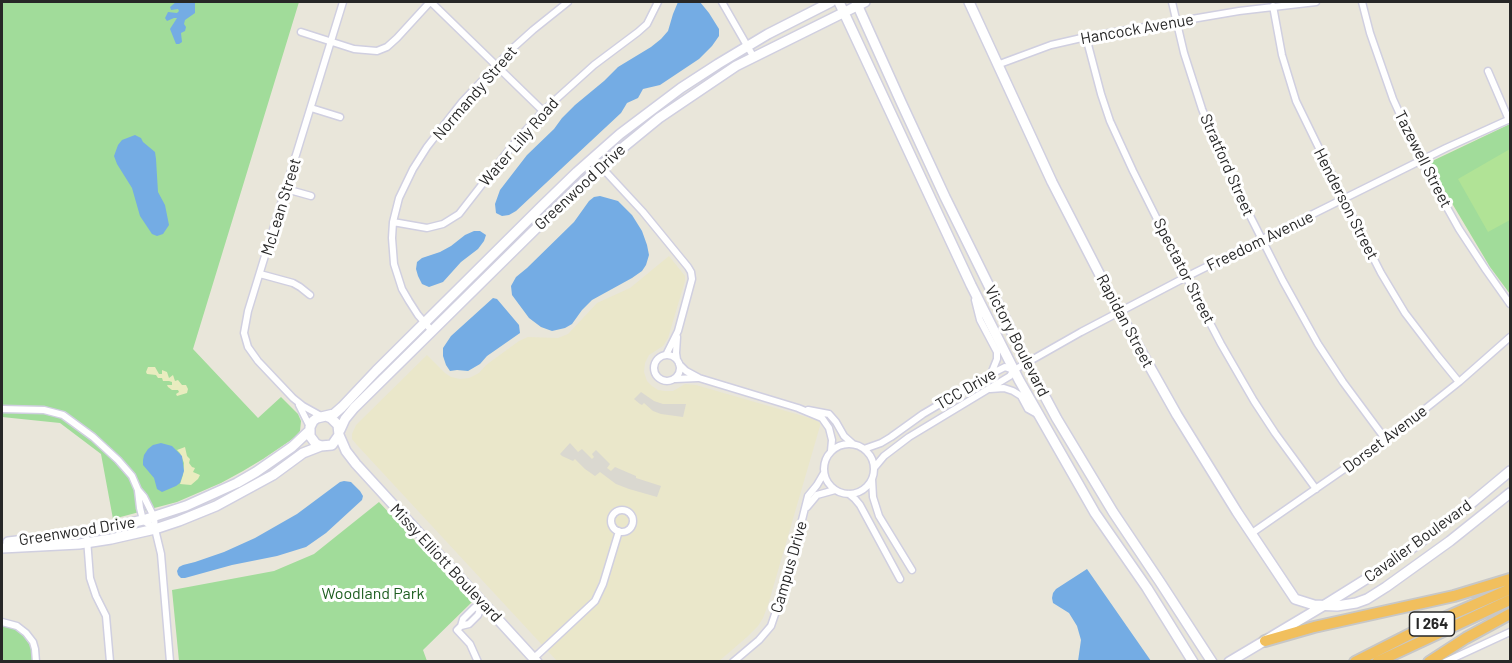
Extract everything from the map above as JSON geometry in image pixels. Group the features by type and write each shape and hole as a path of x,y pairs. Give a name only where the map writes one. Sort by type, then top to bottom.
{"highway":[{"path":"1265,641 1314,627 1454,596 1510,579"},
{"name":"I 264","path":"1355,662 1426,626 1510,589"},
{"name":"I 264","path":"1377,662 1510,600"},
{"path":"1430,662 1466,638 1510,614"}],"street":[{"name":"McLean Street","path":"309,429 301,408 258,361 248,346 245,339 245,326 343,2"},
{"path":"301,32 364,51 377,51 397,38 430,2 543,111"},
{"name":"Normandy Street","path":"432,330 409,301 397,278 392,252 393,222 403,188 427,147 462,102 532,30 568,2"},
{"name":"Water Lilly Road","path":"393,222 427,228 451,220 459,214 512,146 543,111 594,65 647,24 658,2"},
{"path":"722,2 753,56"},
{"name":"Greenwood Drive","path":"324,416 334,414 342,407 424,322 542,206 641,117 748,45 831,2"},
{"name":"Victory Boulevard","path":"839,2 971,285 1037,414 1095,513 1147,588 1193,662"},
{"name":"Rapidan Street","path":"969,2 1052,182 1119,312 1177,415 1295,599"},
{"name":"Stratford Street","path":"1172,2 1191,78 1205,118 1262,240 1318,344 1386,440"},
{"name":"Hancock Avenue","path":"998,65 1051,45 1086,37 1272,6 1316,2"},
{"name":"Tazewell Street","path":"1362,2 1370,33 1393,99 1421,161 1459,229 1510,304"},
{"name":"Greenwood Drive","path":"339,433 345,419 354,408 432,330 601,166 659,118 753,56 860,3"},
{"name":"Victory Boulevard","path":"860,3 901,102 945,197 1063,431 1212,662"},
{"name":"Henderson Street","path":"1272,6 1282,55 1296,101 1344,200 1381,273 1405,313 1460,382"},
{"name":"Spectator Street","path":"1086,37 1110,121 1186,277 1254,401 1316,489"},
{"path":"1488,71 1510,119"},
{"path":"311,108 340,117"},
{"name":"Freedom Avenue","path":"1014,370 1186,277 1510,119"},
{"path":"593,158 643,212 691,272 692,279 678,331 676,353 679,372 674,379"},
{"path":"286,189 311,196"},
{"path":"260,274 292,283 310,295"},
{"path":"971,285 980,320 997,352 995,367 991,374"},
{"path":"666,356 678,331"},
{"name":"Dorset Avenue","path":"1252,533 1386,440 1460,382 1510,337"},
{"path":"699,378 663,381 656,375 654,367 658,359 666,356 674,358 686,371 699,378 798,408 822,418 830,428 831,451"},
{"name":"TCC Drive","path":"864,449 891,437 922,414 991,374 1005,367 1014,370 1010,376 909,437 884,456 874,468"},
{"path":"989,389 1004,388 1013,391 1021,396 1028,409 1037,414"},
{"name":"McLean Street","path":"293,398 303,406 324,416"},
{"path":"798,408 829,414 844,436 869,454 874,468 873,497 879,516 912,570"},
{"path":"2,409 44,410 63,415 93,437 132,476 138,490 143,520 155,529"},
{"path":"324,416 335,421 339,433 338,439 332,445 323,447 312,441 309,429 313,421 324,416"},
{"name":"Greenwood Drive","path":"2,548 87,537 186,506 237,483 280,456 302,439 309,429"},
{"name":"Missy Elliott Boulevard","path":"339,433 346,451 356,464 483,605 536,660"},
{"path":"853,444 837,446 826,457 824,465 826,480 835,490 848,494 860,492 872,479"},
{"name":"Greenwood Drive","path":"2,543 122,537 155,529 216,506 273,475 303,453 323,447"},
{"name":"Missy Elliott Boulevard","path":"323,447 356,464"},
{"name":"Cavalier Boulevard","path":"1229,662 1323,606 1419,543 1510,471"},
{"name":"Campus Drive","path":"733,662 759,640 771,626 788,576 808,496 824,473"},
{"path":"138,490 154,517 161,554 170,662"},
{"name":"Campus Drive","path":"806,508 817,495 835,490"},
{"name":"Cavalier Boulevard","path":"1323,606 1350,604 1367,599 1450,541 1510,493"},
{"path":"848,494 860,506 900,579"},
{"path":"536,660 595,601 603,584 619,531"},
{"path":"87,537 90,578 105,616 110,662"},
{"path":"1295,599 1323,606"},
{"path":"1295,599 1299,610 1299,621"},
{"path":"478,662 459,628 469,624 478,615 483,605"},
{"path":"2,622 17,626 30,637 35,649 36,662"},
{"path":"1445,662 1510,632"}],"shaded area":[{"path":"669,256 685,276 685,281 668,338 663,346 649,355 645,363 644,372 647,381 658,390 665,391 673,391 685,384 696,385 817,420 820,426 768,605 758,626 747,637 718,662 557,661 356,444 352,439 352,434 356,425 427,355 451,377 469,378 479,373 486,365 519,341 528,337 558,338 568,334 597,303 630,288"},
{"path":"641,392 663,404 686,404 683,417 661,414 653,411 644,403 640,404 634,399"},
{"path":"570,443 578,452 582,449 592,459 594,457 592,454 596,450 610,464 607,468 611,471 615,467 636,478 661,486 657,497 616,484 600,472 595,476 575,459 573,461 562,456 560,454"}],"green space":[{"path":"2,2 299,2 193,349 258,418 281,397 298,414 301,421 300,431 294,438 243,471 177,502 113,519 101,454 60,423 2,417"},
{"path":"1510,124 1510,294 1490,267 1428,163"},
{"path":"1510,149 1510,220 1488,232 1458,179"},
{"name":"Woodland Park","path":"379,502 472,602 423,650 427,661 179,661 172,590 274,571 314,554"},
{"path":"2,626 15,629 24,636 31,647 33,661 2,661"}],"sand":[{"path":"148,367 155,367 159,374 162,374 162,370 167,372 169,378 173,375 175,381 178,380 182,385 186,385 187,393 177,396 178,390 172,390 167,385 172,385 172,382 147,374"},
{"path":"185,447 190,459 189,463 195,468 193,472 200,475 191,485 180,484 184,463 177,450"}],"water":[{"path":"176,2 195,2 195,13 185,20 185,31 181,33 182,42 179,44 176,44 170,29 177,18 167,21 165,18 168,12 177,13 179,11 178,9 171,10 170,7"},
{"path":"678,2 700,2 709,13 719,29 719,36 712,46 699,59 660,85 643,89 638,98 627,103 621,113 516,211 502,216 496,213 495,204 500,190 527,155 575,105 618,67 661,39 668,31"},
{"path":"135,135 155,152 158,192 165,205 169,225 163,234 157,236 152,234 140,216 132,188 114,156 122,140"},
{"path":"600,196 618,201 632,215 647,245 649,255 646,265 632,278 592,300 572,324 552,331 541,327 529,318 512,295 511,286 516,277 574,222 589,201"},
{"path":"474,231 480,231 486,235 478,249 461,262 443,282 429,287 422,284 416,269 417,262 440,252"},
{"path":"493,298 497,299 519,325 520,333 468,371 450,371 443,356 443,348 451,336"},
{"path":"161,443 172,446 182,456 184,471 180,483 162,492 157,489 154,478 143,465 144,455 148,449"},
{"path":"344,481 351,482 360,491 363,496 362,500 326,533 306,547 185,578 178,575 179,567 224,552 255,538 297,514"},
{"path":"1087,569 1151,661 1078,661 1081,640 1077,626 1069,613 1053,603 1052,598 1056,589"}]}
